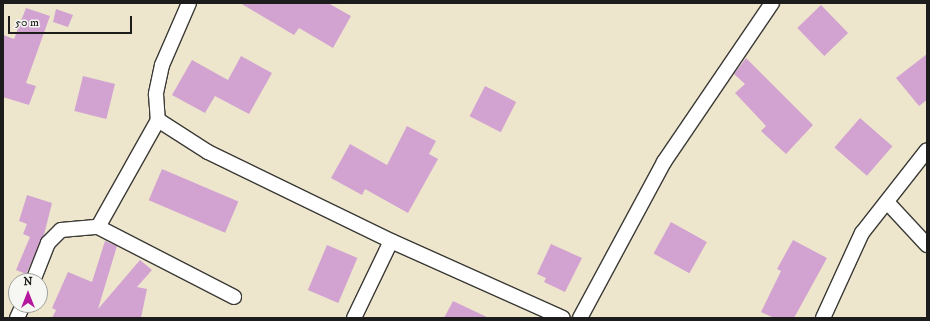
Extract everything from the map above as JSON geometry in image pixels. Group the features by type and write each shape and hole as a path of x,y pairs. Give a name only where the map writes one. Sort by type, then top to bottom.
{"street":[{"path":"98,227 158,120 156,94 162,65 189,3"},
{"path":"580,318 664,162 772,3"},
{"path":"158,120 208,152 391,241 563,318"},
{"path":"823,318 862,233 927,150"},
{"path":"887,202 927,245"},
{"path":"36,273 48,243 61,230 98,227 234,297"},
{"path":"354,318 391,241"}],"building":[{"path":"240,3 328,3 351,16 333,48 299,28 294,35"},
{"path":"821,5 848,33 824,56 797,28"},
{"path":"26,8 50,16 26,83 36,86 29,105 3,97 3,35 14,39"},
{"path":"56,9 73,15 68,27 53,22"},
{"path":"927,54 927,100 919,106 896,78"},
{"path":"241,56 272,73 249,114 215,96 205,113 172,95 192,60 228,80"},
{"path":"746,58 813,125 786,154 761,131 766,126 735,93 745,84 734,74"},
{"path":"83,76 115,84 106,119 74,111"},
{"path":"485,86 516,102 501,132 470,116"},
{"path":"860,118 892,146 867,176 834,147"},
{"path":"407,126 436,141 429,154 438,159 408,213 365,189 362,195 331,178 350,144 387,165"},
{"path":"162,169 238,201 225,233 149,200"},
{"path":"27,195 52,203 44,235 26,273 16,270 30,237 23,234 27,224 19,221"},
{"path":"671,222 707,242 689,273 654,253"},
{"path":"793,240 827,258 794,318 774,318 761,312 781,271 777,269"},
{"path":"105,241 117,246 98,309 140,260 152,270 137,287 147,289 141,318 52,318 56,310 52,308 68,272 92,282"},
{"path":"551,244 582,258 565,292 544,282 546,278 537,274"},
{"path":"327,245 357,258 338,303 308,290"},
{"path":"453,301 489,318 444,318"}]}
